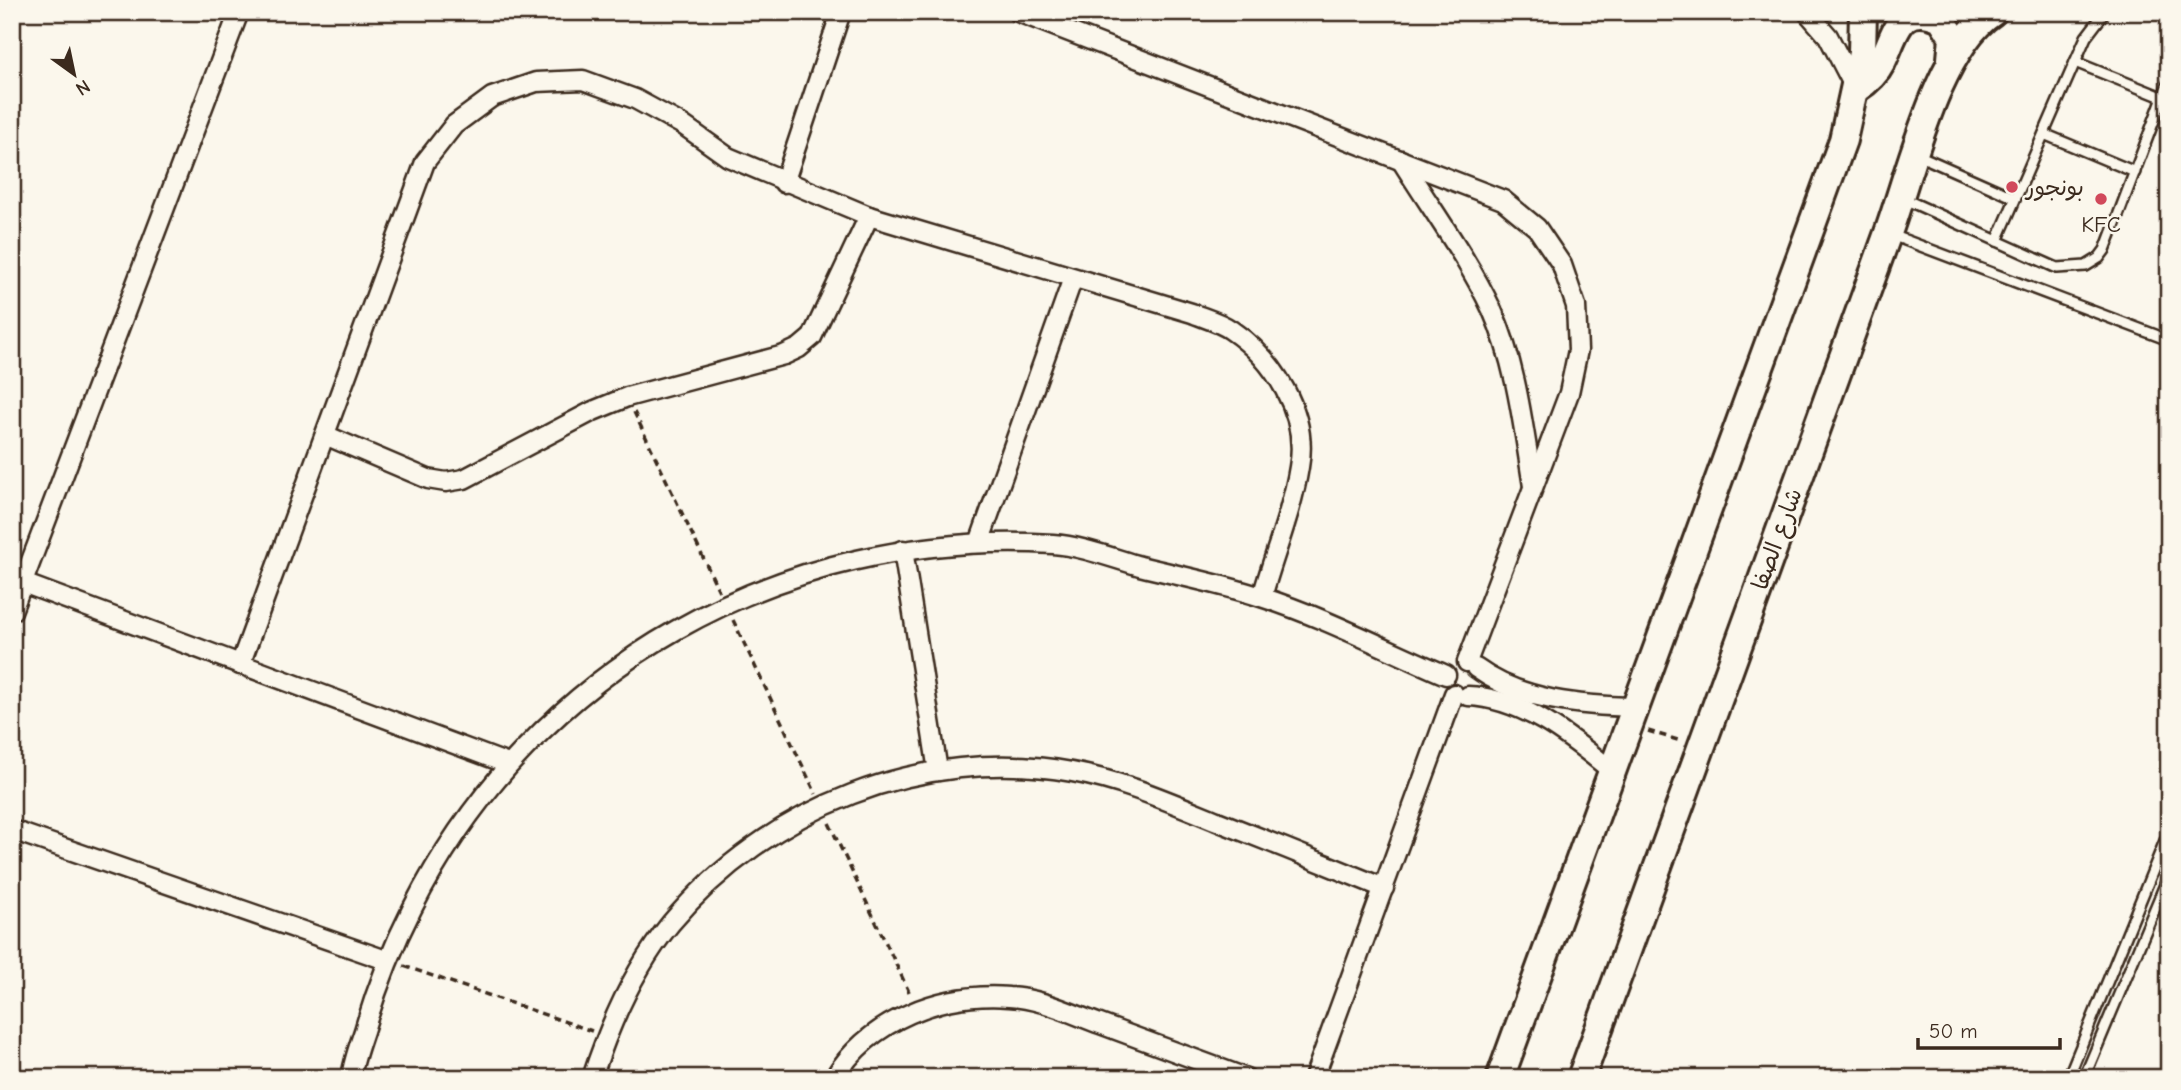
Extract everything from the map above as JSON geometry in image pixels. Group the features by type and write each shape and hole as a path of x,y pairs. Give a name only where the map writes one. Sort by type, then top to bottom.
{"street":[{"path":"12,611 239,12"},
{"path":"784,183 841,12"},
{"path":"1018,12 1503,200 1537,228 1562,265 1576,306 1578,350 1569,393 1533,487 1472,665 1480,684 1461,695 1384,888 1314,1078"},
{"path":"1807,12 1828,36 1856,89"},
{"path":"1500,1078 1843,140 1862,52 1863,12"},
{"path":"1856,89 1878,70 1894,31 1909,15 1920,12 1941,18 1953,37 1951,59"},
{"name":"شارع الصفا","path":"1581,1078 1901,197 1934,97 1951,59 1993,12"},
{"path":"240,664 425,162 454,124 492,97 536,82 583,80 635,99 683,125 728,157 784,183 869,216 1192,313 1229,328 1261,354 1284,387 1298,425 1300,466 1262,597"},
{"path":"1401,160 1460,251 1493,312 1514,378 1533,487"},
{"path":"325,435 428,479 446,482 464,479 593,411 627,397 799,348 812,337 820,323 869,216"},
{"path":"979,543 1073,278"},
{"path":"351,1078 386,960 439,855 508,764 573,700 648,646 725,604 814,570 903,550 979,543 1057,544 1262,597 1446,675"},
{"path":"903,550 938,771"},
{"path":"23,583 508,764"},
{"path":"1612,771 1548,723 1494,700 1461,695 1447,686 1446,675 1451,666 1472,665 1498,681 1554,699 1633,716"},
{"path":"592,1078 606,1035 634,977 670,924 725,869 765,838 821,806 878,784 938,771 1005,766 1072,772 1136,789 1384,888"},
{"path":"12,830 386,960"},
{"path":"834,1078 841,1066 876,1033 917,1009 964,997 1011,996 1058,1009 1245,1078"}],"lane":[{"path":"1997,242 2086,37 2105,12"},
{"path":"2075,62 2162,97"},
{"path":"1901,197 2057,268 2086,265 2099,258 2105,250 2169,81"},
{"path":"2044,134 2135,172"},
{"path":"1916,154 2015,198"},
{"path":"1888,233 2166,339"},
{"path":"2068,1078 2169,831"},
{"path":"2084,1078 2169,876"},
{"path":"2097,1008 2111,1013"},
{"path":"1635,1078 1652,1078"}],"path":[{"path":"627,397 917,1009"},
{"path":"1633,716 1701,748"},
{"path":"386,960 606,1035"}],"place":[{"name":"بونجور","path":"2012,187"},
{"name":"KFC","path":"2101,199"}]}
